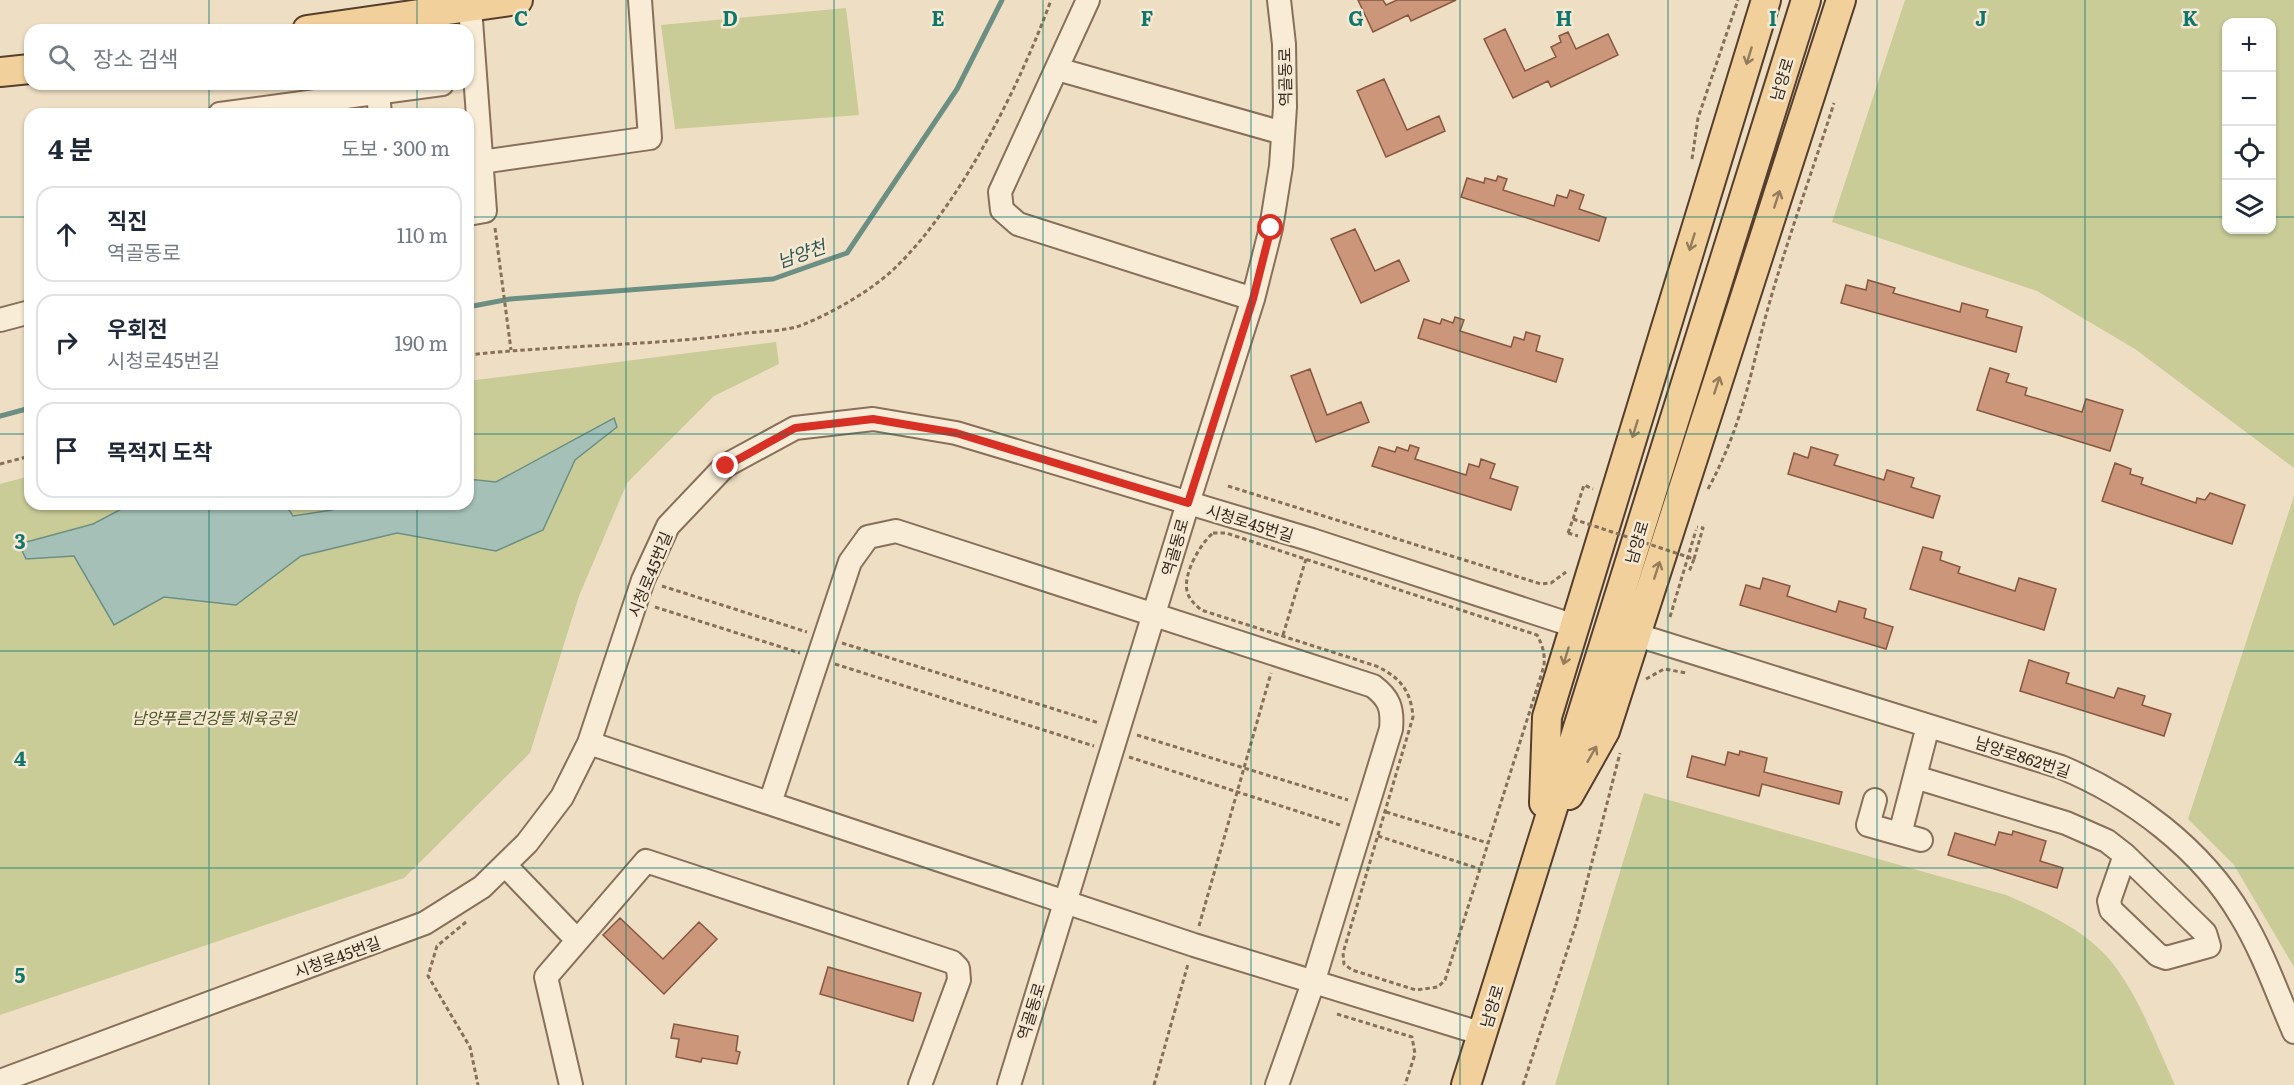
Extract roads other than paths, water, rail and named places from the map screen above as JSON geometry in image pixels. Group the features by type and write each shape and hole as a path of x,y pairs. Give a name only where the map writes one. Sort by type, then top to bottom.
{"main road":[{"path":"350,24 518,0"},
{"path":"1542,841 1547,717 1766,0"},
{"name":"남양로","path":"1466,1085 1806,0"},
{"path":"1542,841 1605,731 1841,0"},
{"path":"0,72 24,70"}],"street":[{"path":"481,162 650,138 640,0"},
{"path":"1088,0 1000,192 1002,210 1018,224 1253,299"},
{"name":"역골동로","path":"1009,1085 1253,299 1275,207 1283,133 1284,44 1279,0"},
{"path":"470,7 470,24"},
{"path":"1057,69 1283,133"},
{"path":"305,108 379,103 422,90"},
{"path":"473,90 485,211 474,213"},
{"path":"0,320 24,314"},
{"name":"시청로45번길","path":"0,1081 425,923 482,887 528,843 562,796 589,743 639,591 668,526 726,466 795,428 873,419 956,433 1188,503 1575,626"},
{"path":"770,803 850,562 868,537 896,531 1373,686 1387,696 1392,715 1391,729 1313,983 1277,1085"},
{"name":"남양로862번길","path":"1637,635 2061,767 2089,779 2137,809 2180,844 2201,865 2240,914 2255,942 2294,1032"},
{"path":"1875,800 1868,825 1911,837 1915,777 1928,726"},
{"path":"589,743 1194,945 1483,1034"},
{"path":"1915,777 2066,823 2107,841 2125,855 2205,933 2209,946 2166,958 2158,955 2111,910 2109,901 2125,855"},
{"path":"571,1085 546,976 645,861 952,962 958,968 959,980 920,1085"},
{"path":"505,865 577,940"}],"water":[{"path":"614,418 617,427 575,460 543,530 496,551 397,533 301,556 236,605 164,597 114,625 74,556 26,559 19,544 93,524 120,510 289,510 293,516 332,510 474,510 474,480 496,482"}],"waterway":[{"name":"남양천","path":"474,306 510,299 773,279 847,253 957,89 1002,0"},
{"name":"남양천","path":"0,416 24,410"}],"park label":[{"name":"남양푸른건강뜰 체육공원","path":"214,717"}]}
